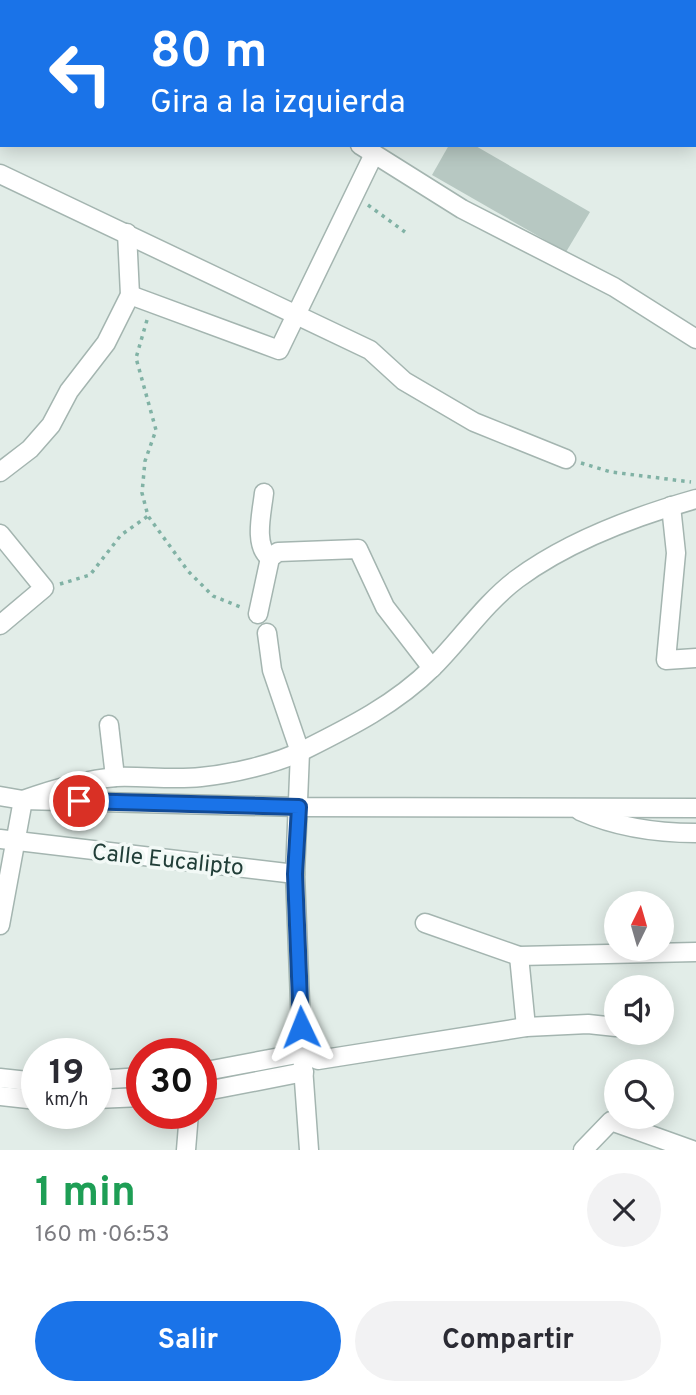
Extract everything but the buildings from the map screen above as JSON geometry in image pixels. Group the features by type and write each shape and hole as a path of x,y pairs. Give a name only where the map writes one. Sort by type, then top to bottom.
{"street":[{"path":"130,295 279,350 355,196 367,150 462,209 614,287 696,339"},
{"path":"0,174 370,350 404,381 474,422 566,459"},
{"path":"0,472 30,449 51,425 69,391 106,343 130,295 127,233"},
{"path":"264,493 261,543 265,555 270,558"},
{"path":"23,800 64,786 115,778 201,777 251,768 300,752 390,705 432,668 488,603 519,578 557,554 636,519 696,499"},
{"path":"670,506 676,553 666,660 696,658"},
{"path":"0,534 44,588 0,625"},
{"path":"258,614 270,558 278,552 358,549 385,607 432,668"},
{"path":"267,633 272,670 300,752 295,874 310,1056 304,1072 309,1150"},
{"path":"109,725 115,778"},
{"path":"0,796 23,800 299,807 696,808"},
{"path":"0,925 8,841 23,800"},
{"path":"570,807 625,826 696,833"},
{"name":"Calle Eucalipto","path":"8,841 295,874"},
{"path":"425,923 519,956 696,952"},
{"path":"519,956 526,1027"},
{"path":"217,1070 526,1027 604,1026"},
{"path":"217,1089 304,1072"},
{"path":"0,1078 21,1080"},
{"path":"0,1096 21,1098"},
{"path":"583,1150 611,1121 692,1150"},
{"path":"187,1150 188,1129"}],"path":[{"path":"355,196 405,232"},
{"path":"152,304 135,358 156,430 145,461 142,493 148,516 188,571 212,596 258,614"},
{"path":"566,459 611,472 696,484"},
{"path":"44,588 90,575 121,536 148,516"}],"route":[{"path":"79,801 299,807 295,874 301,1027"}]}
